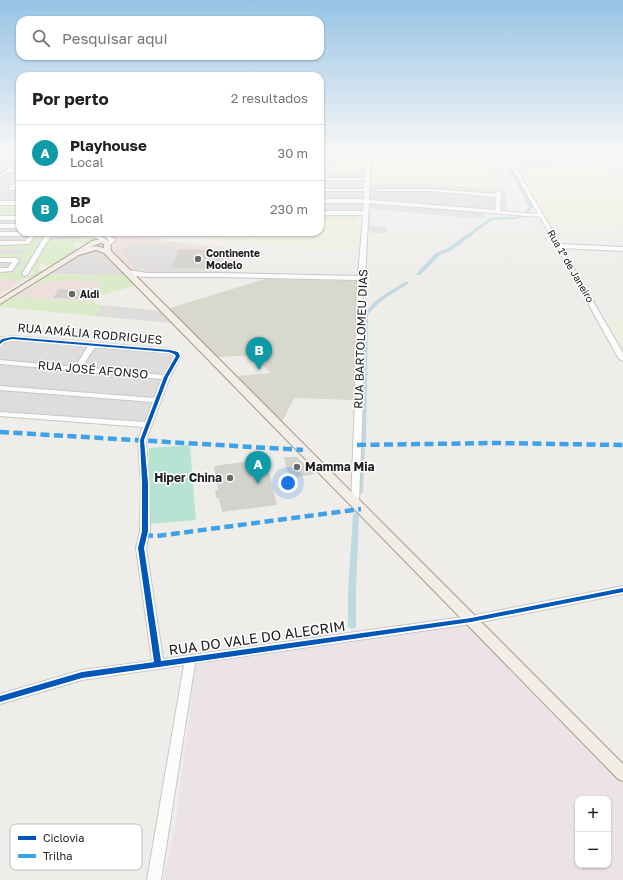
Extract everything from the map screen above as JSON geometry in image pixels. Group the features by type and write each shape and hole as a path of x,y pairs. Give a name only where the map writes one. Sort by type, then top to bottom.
{"main road":[{"path":"0,302 78,252 94,246 107,246 136,281 623,774"},
{"path":"0,298 23,283 38,277"}],"street":[{"name":"RUA BARTOLOMEU DIAS","path":"355,502 359,400 360,278 362,275 367,193"},
{"path":"497,213 499,193"},
{"name":"Rua 1º de Janeiro","path":"529,193 623,359"},
{"path":"324,201 367,201 542,216"},
{"path":"0,203 16,203"},
{"path":"426,213 428,207"},
{"path":"324,213 366,213"},
{"path":"0,218 16,218"},
{"path":"11,218 3,226 0,234 16,234"},
{"path":"3,226 16,226"},
{"path":"0,243 27,243 32,236"},
{"path":"0,270 10,270 22,264 46,236"},
{"path":"94,236 94,246"},
{"path":"97,236 107,246 112,240 107,236"},
{"path":"560,246 623,249"},
{"path":"0,260 16,260 22,264 25,274"},
{"path":"128,272 147,275 360,278"},
{"path":"136,281 138,277 147,275"},
{"name":"RUA AMÁLIA RODRIGUES","path":"0,343 3,340 12,338 93,344 176,353 178,356 166,377"},
{"path":"77,368 93,344"},
{"name":"RUA JOSÉ AFONSO","path":"0,362 166,377 142,440 145,482 145,531 141,548 158,664"},
{"path":"0,388 157,400"},
{"path":"0,414 147,425"},
{"name":"RUA DO VALE DO ALECRIM","path":"0,699 82,676 471,620 623,590"},
{"path":"154,880 190,660"}],"shaded area":[{"path":"0,193 16,193 16,236 98,236 132,272 126,275 38,274 89,243 89,238 48,241 27,277 0,277"},
{"path":"324,193 507,193 506,214 486,213 485,219 370,209 370,225 387,227 387,233 362,232 363,212 324,212"},
{"path":"123,236 246,250 226,276 132,272 98,237"},
{"path":"123,236 163,236 159,241"},
{"path":"127,244 160,244 179,249 172,268 219,269 218,273 137,271 123,253"},
{"path":"0,279 19,279 23,280 0,295"},
{"path":"38,279 103,281 93,297 94,302 12,297"},
{"path":"265,279 358,281 355,400 294,398 282,422 237,376 271,373 252,355 217,357 167,309"},
{"path":"103,305 160,311 171,323 94,316"},
{"path":"0,336 180,351 149,428 0,416"},
{"path":"467,623 623,784 623,880 163,880 175,828 196,663"}],"green space":[{"path":"578,193 623,193 623,199"},
{"path":"531,194 623,200 623,228 550,224"},
{"path":"0,204 16,205 16,216 0,216"},
{"path":"324,214 360,214 357,220 324,220"},
{"path":"324,220 357,220 354,250 304,250 304,247 301,246 255,244 257,236 324,236"},
{"path":"35,236 44,236 27,263 20,262 21,258 0,258 0,254 25,254 27,249 0,248 0,244 30,244"},
{"path":"199,236 255,236 253,244"},
{"path":"90,238 89,243 74,243 73,247 79,249 52,266 41,264 38,270 43,271 37,275 22,280 0,279 0,272 12,272 20,265 26,265 20,275 29,276 34,274 35,272 31,270 48,241"},
{"path":"45,275 126,275 138,285 93,297 102,281 68,280 38,284 38,281"},
{"path":"12,297 94,302 95,304 103,305 94,316 0,307 0,304"},
{"path":"605,319 623,320 623,351"},
{"path":"190,445 196,520 149,524 149,448"}],"building":[{"name":"Continente Modelo","path":"179,249 224,250 219,269 172,268"},
{"name":"Aldi","path":"59,289 90,291 86,299 53,298"},
{"name":"Mamma Mia","path":"284,457 297,457 315,474 289,478"},
{"path":"266,459 277,505 222,512 219,498 216,498 215,491 218,490 214,466"}],"waterway":[{"path":"524,193 531,207 527,212"},
{"path":"418,274 438,254 450,249 491,219 516,218 523,216"},
{"path":"363,441 366,314 379,300 407,283"},
{"path":"360,492 362,449"},
{"path":"352,626 352,591 356,515"}],"marked path":[{"path":"0,432 303,450"},
{"path":"357,445 496,443 623,445"},
{"path":"144,535 157,536 361,509"}],"cycle path":[{"path":"0,343 3,340 12,338 170,351 176,353 178,356 166,377 142,440 145,483 145,531 141,548 158,664"},
{"path":"0,699 82,675 471,620 623,590"}],"place":[{"name":"Continente Modelo","path":"198,259"},
{"name":"Aldi","path":"72,294"},
{"name":"BP","path":"259,370"},
{"name":"Mamma Mia","path":"297,467"},
{"name":"Hiper China","path":"230,478"},
{"name":"Playhouse","path":"258,484"}]}
